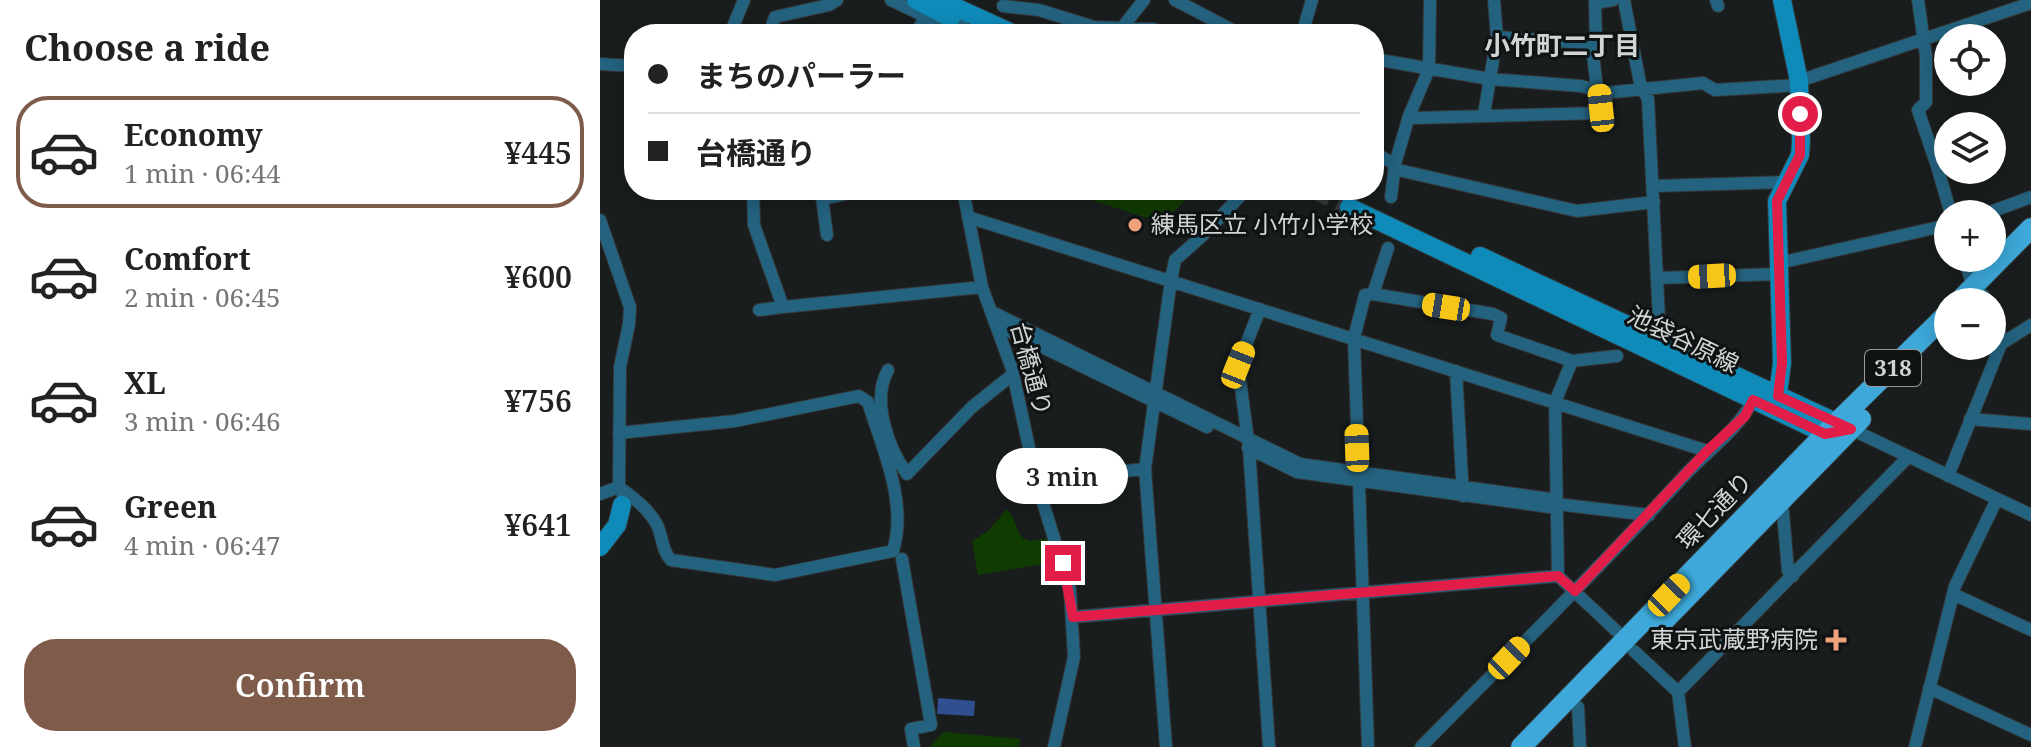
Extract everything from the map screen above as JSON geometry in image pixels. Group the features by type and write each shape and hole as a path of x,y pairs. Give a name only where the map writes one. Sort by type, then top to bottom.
{"main road":[{"path":"940,0 981,24"},
{"path":"1782,0 1799,83 1800,155 1777,201 1782,363 1777,402 1786,416"},
{"path":"921,8 961,11"},
{"name":"池袋谷原線","path":"1351,202 1778,396 1838,429 1786,416 1351,202"},
{"path":"1986,288 2031,228"},
{"path":"1988,288 2031,245"},
{"name":"環七通り","path":"1537,747 1578,707 1630,645 1934,328"},
{"name":"環七通り","path":"1521,747 1782,501 1838,429 1934,343"},
{"path":"600,547 617,525 621,494"}],"street":[{"path":"734,24 744,0"},
{"path":"773,24 775,17 829,5 837,0"},
{"path":"891,0 921,8"},
{"path":"1122,24 1144,0"},
{"path":"1175,0 1221,24"},
{"path":"1305,24 1312,0"},
{"path":"1391,197 1394,167 1409,116 1429,69 1430,0"},
{"path":"1484,114 1497,37 1494,0"},
{"path":"1409,116 1600,113 1592,47 1596,41 1595,2 1613,0"},
{"path":"1624,0 1640,83 1648,99 1659,319"},
{"path":"1918,0 1924,41 1926,102 1918,110 1947,200"},
{"path":"992,24 1002,3 1084,24"},
{"path":"1384,61 1490,79 1581,86 1599,92 1703,83 1715,90 1799,83 2031,3"},
{"path":"1497,37 1586,43 1592,47"},
{"path":"600,64 624,65"},
{"path":"1384,160 1394,167 1577,211 1654,202"},
{"path":"1654,186 1786,182"},
{"path":"2006,206 2031,197"},
{"path":"753,200 754,225 783,307"},
{"path":"823,200 827,235"},
{"name":"台橋通り","path":"965,200 982,287 1012,375 1036,480 1063,563 1073,617 1074,657 1054,747"},
{"path":"1166,747 1145,469 1175,260 1236,200"},
{"path":"968,217 1707,451"},
{"path":"600,220 630,307 620,367 621,494"},
{"path":"1658,278 1779,269 1934,229"},
{"path":"1373,294 1388,248"},
{"path":"759,310 982,287"},
{"path":"1368,747 1354,338 1365,295 1493,314 1501,318 1497,335 1572,361 1617,356"},
{"path":"1260,309 1238,365 1248,444 1269,747 1262,747"},
{"path":"992,312 1248,444 1300,464 1358,478 1649,515"},
{"path":"997,325 1155,396"},
{"path":"2006,340 2031,325"},
{"path":"1948,476 1995,360"},
{"path":"1558,576 1555,402 1572,361"},
{"path":"888,370 882,381 886,429 891,446 907,474 972,407 1012,375"},
{"path":"1456,371 1463,492"},
{"path":"600,494 621,494 640,503 657,524 666,554 671,560 775,575 893,551 896,542 897,500 868,402 863,397 706,425 619,433"},
{"path":"1421,747 1649,515 1707,451 1745,416 1753,400"},
{"path":"1970,419 2031,424"},
{"path":"1838,429 1908,457 2031,515"},
{"path":"1678,692 1908,457"},
{"path":"1036,480 1145,469"},
{"path":"1915,747 1953,594 1997,499"},
{"path":"1782,501 1788,571 1793,576"},
{"path":"902,559 931,725 911,729 914,747"},
{"path":"1073,617 1558,576 1678,692 1685,747"},
{"path":"1953,594 2031,630"},
{"path":"1929,688 2031,735"},
{"path":"1578,707 1580,747"}],"green space":[{"path":"1091,200 1185,200 1163,223"},
{"path":"1007,509 1023,538 1047,538 1053,555 1048,563 978,575 972,541 988,531"},
{"path":"944,732 1020,739 1019,747 929,747"}],"water":[{"path":"938,698 975,701 974,716 937,714"}],"tunnel":[{"path":"1335,200 1349,207"}],"place":[{"name":"練馬区立 小竹小学校","path":"1135,225"},
{"name":"東京武蔵野病院","path":"1836,640"}],"district":[{"name":"小竹町二丁目","path":"1562,46"}],"route":[{"path":"1063,563 1073,617 1558,576 1575,591 1707,451 1745,416 1753,400 1825,434 1851,429 1778,396 1782,363 1777,201 1800,155 1800,114"}]}
